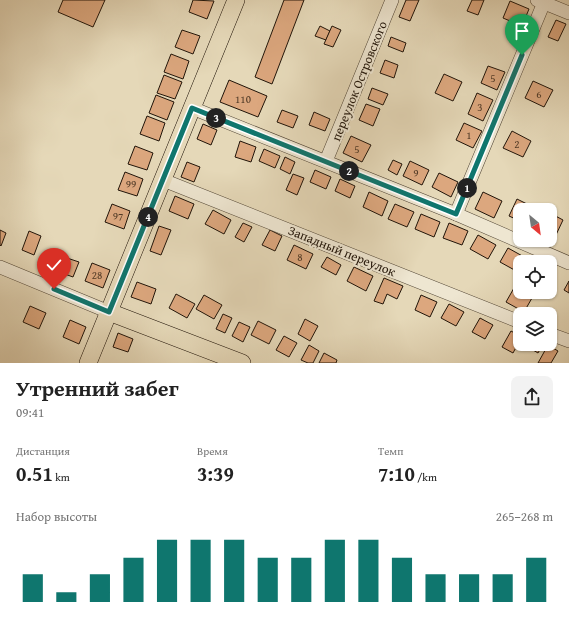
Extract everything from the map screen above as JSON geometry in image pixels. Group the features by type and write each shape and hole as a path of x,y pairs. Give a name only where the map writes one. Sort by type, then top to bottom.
{"main road":[{"path":"88,363 236,0"},
{"path":"109,312 239,362"}],"street":[{"name":"переулок Островского","path":"326,161 392,0"},
{"path":"456,214 542,1 569,13"},
{"path":"192,108 456,214 569,263"},
{"name":"Западный переулок","path":"163,180 513,319"},
{"path":"0,267 109,312"},
{"path":"557,337 569,341"}],"building":[{"path":"63,0 105,0 93,27 58,12"},
{"path":"193,0 214,1 207,19 189,12"},
{"path":"284,0 304,0 272,84 255,77"},
{"path":"406,0 419,0 410,21 399,17"},
{"path":"472,0 484,0 478,15 467,11"},
{"path":"510,1 529,9 522,26 503,18"},
{"path":"556,20 566,24 558,41 548,37"},
{"path":"320,26 330,31 326,40 315,36"},
{"path":"332,26 341,30 333,47 324,44"},
{"path":"182,30 200,36 193,54 175,47"},
{"path":"391,37 406,43 403,52 388,46"},
{"path":"171,54 189,61 183,79 164,72"},
{"path":"385,60 398,65 394,78 380,73"},
{"path":"488,66 505,72 497,90 481,83"},
{"path":"444,74 462,82 453,101 435,93"},
{"path":"164,75 182,82 175,99 157,93"},
{"path":"229,80 267,96 258,117 220,102"},
{"path":"533,81 553,90 544,107 525,98"},
{"path":"372,88 388,94 383,105 368,99"},
{"path":"477,93 493,100 483,121 468,114"},
{"path":"156,95 174,102 167,120 149,113"},
{"path":"366,104 380,109 373,126 359,120"},
{"path":"282,110 298,116 293,128 277,122"},
{"path":"314,112 330,119 325,131 309,125"},
{"path":"147,116 165,123 159,141 140,134"},
{"path":"464,123 482,131 473,148 456,140"},
{"path":"203,124 217,130 211,145 197,139"},
{"path":"512,131 531,141 523,157 503,148"},
{"path":"351,136 371,145 362,162 343,153"},
{"path":"240,141 256,147 251,162 235,157"},
{"path":"135,146 153,153 147,170 128,164"},
{"path":"264,149 280,156 275,168 259,161"},
{"path":"285,157 295,162 290,174 280,169"},
{"path":"393,160 402,164 397,175 388,170"},
{"path":"410,161 429,170 422,185 403,176"},
{"path":"187,162 200,167 194,182 181,177"},
{"path":"315,170 331,177 326,189 310,182"},
{"path":"125,172 143,179 137,196 118,190"},
{"path":"439,173 458,182 451,197 432,187"},
{"path":"293,174 304,178 297,195 286,190"},
{"path":"340,179 355,186 350,198 335,191"},
{"path":"369,192 388,201 382,216 363,207"},
{"path":"483,192 502,201 494,218 475,209"},
{"path":"175,196 194,204 188,219 169,211"},
{"path":"517,199 525,203 515,203"},
{"path":"112,204 130,211 124,229 105,222"},
{"path":"395,204 414,212 407,227 388,219"},
{"path":"513,208 513,218 509,216"},
{"path":"213,210 231,220 224,234 205,224"},
{"path":"421,214 440,222 434,237 415,229"},
{"path":"557,217 563,220 557,233"},
{"path":"243,223 252,227 244,242 235,237"},
{"path":"449,223 468,231 462,245 443,238"},
{"path":"159,226 171,230 161,255 150,251"},
{"path":"0,230 6,233 1,246 0,245"},
{"path":"270,230 282,236 275,251 262,245"},
{"path":"29,231 41,236 34,255 22,250"},
{"path":"478,235 496,245 488,259 470,249"},
{"path":"294,245 313,254 306,269 287,260"},
{"path":"508,248 521,255 513,255 513,269 500,262"},
{"path":"327,257 341,265 336,275 321,267"},
{"path":"67,258 79,262 73,277 62,273"},
{"path":"92,263 110,270 103,288 85,281"},
{"path":"354,267 373,276 366,291 347,281"},
{"path":"384,278 403,286 397,299 387,294 383,304 374,301"},
{"path":"569,281 569,293 564,290"},
{"path":"137,282 156,289 151,304 131,297"},
{"path":"513,290 513,299 531,299 527,307 515,307 506,302"},
{"path":"176,294 195,304 187,318 169,308"},
{"path":"204,295 222,305 214,319 196,309"},
{"path":"421,295 437,302 430,317 415,310"},
{"path":"449,304 464,312 456,326 441,318"},
{"path":"30,306 46,313 39,329 23,322"},
{"path":"223,314 232,318 225,333 216,329"},
{"path":"480,318 493,325 485,339 472,332"},
{"path":"305,319 318,326 310,341 298,334"},
{"path":"70,320 86,327 79,344 63,337"},
{"path":"258,321 276,330 269,344 251,335"},
{"path":"239,322 250,327 243,342 232,336"},
{"path":"511,331 513,332 513,353 502,347"},
{"path":"118,333 133,339 128,352 113,347"},
{"path":"284,336 297,343 289,357 276,350"},
{"path":"309,345 319,351 313,363 308,363 301,360"},
{"path":"545,351 558,351 551,363 538,363"},
{"path":"324,353 337,360 336,363 319,363"}],"route":[{"path":"54,289 109,312 192,108 456,214 522,55"}]}
